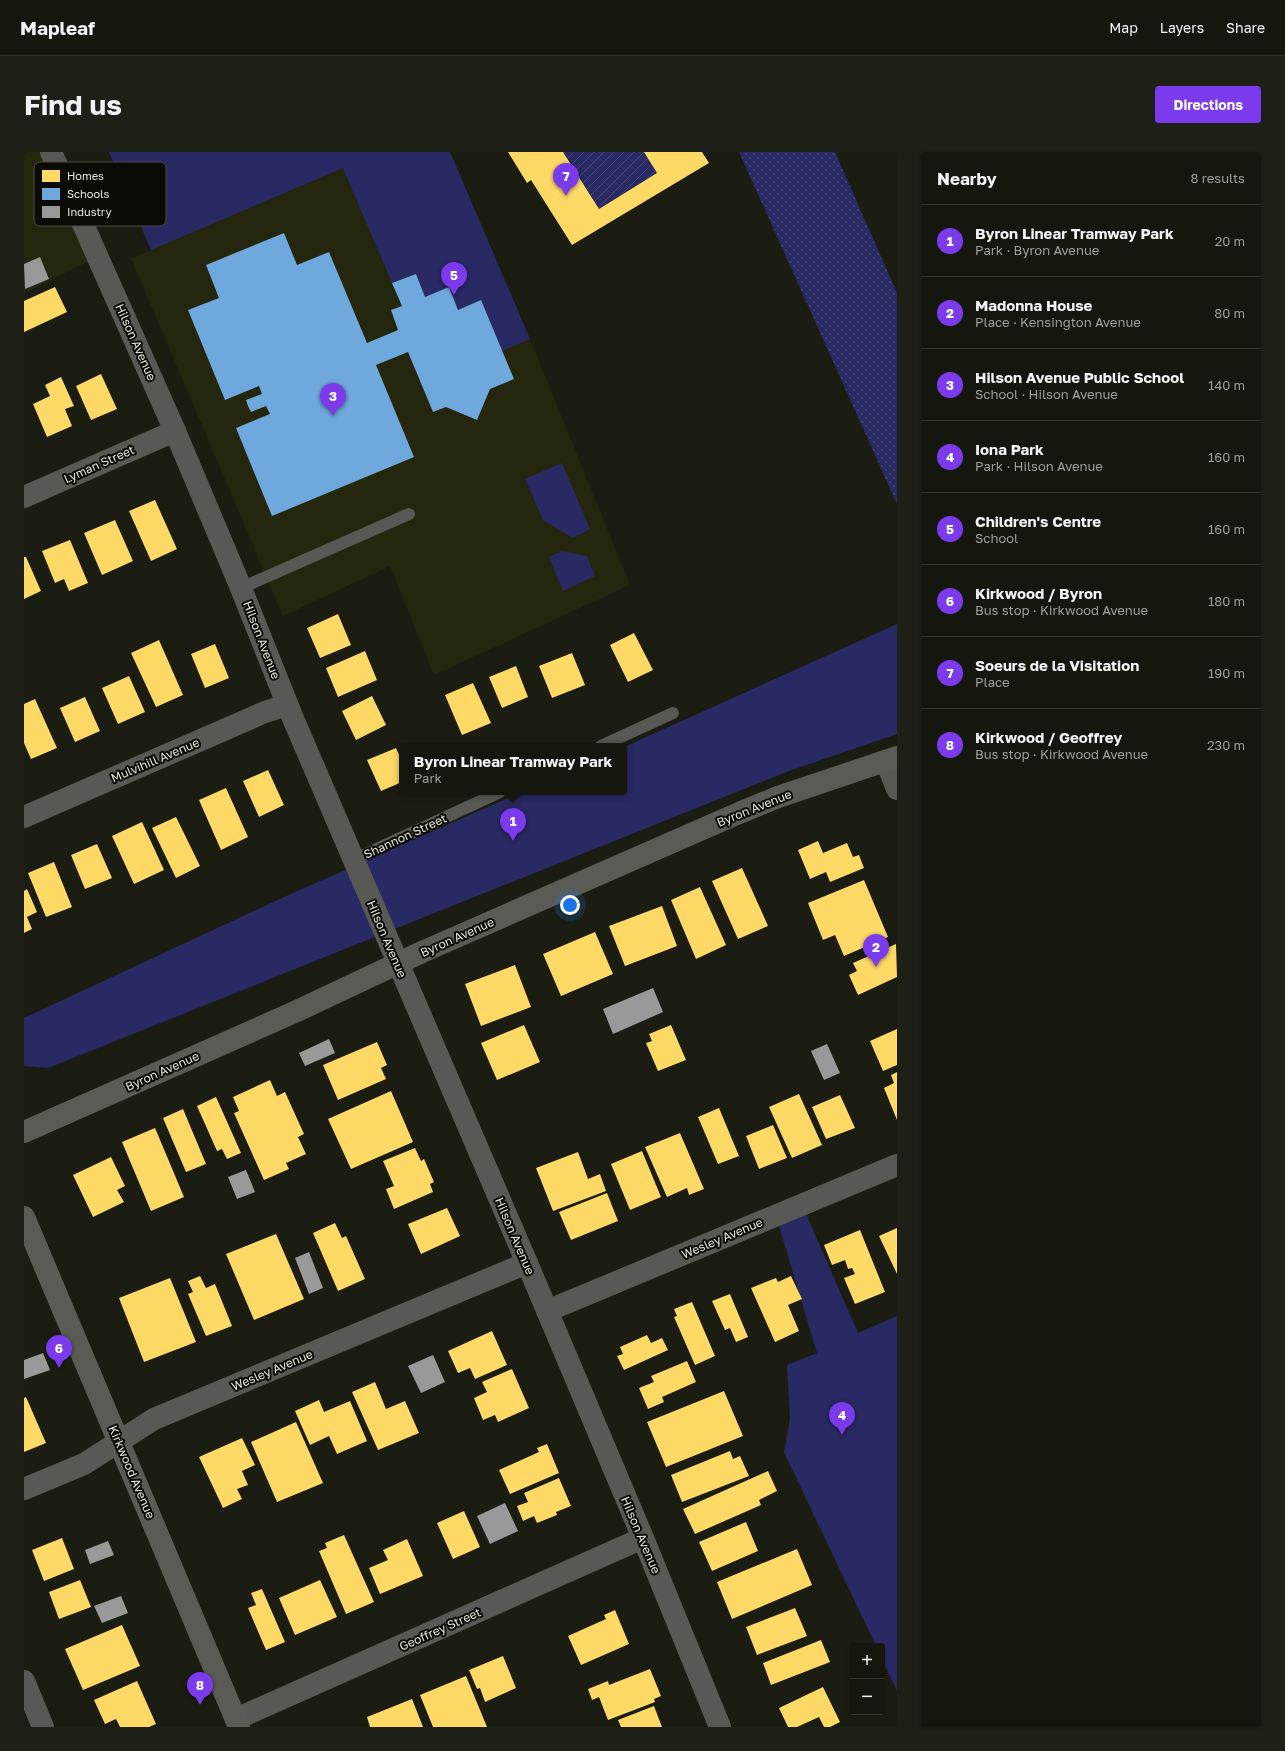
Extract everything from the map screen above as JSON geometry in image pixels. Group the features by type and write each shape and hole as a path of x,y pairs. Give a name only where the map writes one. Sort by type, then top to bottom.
{"street":[{"name":"Hilson Avenue","path":"51,152 55,162"},
{"name":"Hilson Avenue","path":"84,226 175,432 241,588 287,705 547,1310 643,1538 720,1727"},
{"name":"Lyman Street","path":"24,497 175,432"},
{"name":"Mulvihill Avenue","path":"24,817 265,712 287,705"},
{"path":"891,759 897,789"},
{"name":"Byron Avenue","path":"24,1132 297,1011 397,964 746,810 778,797 891,759"},
{"name":"Wesley Avenue","path":"547,1310 897,1165"},
{"name":"Kirkwood Avenue","path":"24,1217 238,1723"},
{"name":"Wesley Avenue","path":"24,1489 84,1464 154,1419 527,1263"},
{"name":"Geoffrey Street","path":"238,1723 643,1538"},
{"path":"24,1681 43,1727"}],"lane":[{"path":"241,588 409,514"},
{"path":"608,743 673,713"},
{"name":"Shannon Street","path":"353,860 494,795"}],"shaded area":[{"path":"24,152 51,152 55,162 34,162 34,226 84,226 98,257 24,293"},
{"path":"109,152 450,152 530,339 630,585 434,675 390,566 283,616 131,258 151,250 141,226 166,226 166,162 113,162"},
{"path":"109,152 450,152 530,339 502,351 481,301 458,310 449,287 425,297 416,274 392,283 343,168 151,250 141,226 166,226 166,162 113,162"},
{"path":"563,152 644,152 657,173 599,209"},
{"path":"739,152 835,152 897,293 897,504"},
{"path":"562,463 590,529 573,538 543,520 525,479"},
{"path":"562,551 587,556 595,576 563,591 549,557"},
{"path":"897,624 897,734 789,771 48,1068 24,1066 24,1018 284,897 515,795 627,795 627,746"},
{"path":"803,1207 858,1333 897,1316 897,1691 885,1665 885,1643 875,1643 784,1452 790,1418 787,1365 817,1353 777,1219"}],"building: Homes":[{"path":"508,152 563,152 599,209 657,173 644,152 702,152 709,163 572,245 531,180 527,183"},
{"path":"55,287 67,312 24,332 24,301"},
{"path":"101,374 117,409 91,420 76,386"},
{"path":"61,377 74,406 65,409 72,426 47,437 33,404 50,396 45,385"},
{"path":"155,500 177,549 151,561 129,511"},
{"path":"115,520 133,561 102,575 84,533"},
{"path":"70,540 88,583 69,591 64,579 55,583 42,551"},
{"path":"24,557 26,557 41,591 24,599"},
{"path":"338,614 351,645 320,658 307,628"},
{"path":"634,633 653,670 628,682 610,645"},
{"path":"159,640 183,695 156,707 131,653"},
{"path":"215,644 229,678 205,688 191,654"},
{"path":"365,651 377,680 338,697 326,668"},
{"path":"572,653 585,685 552,698 539,666"},
{"path":"516,666 528,697 502,708 489,677"},
{"path":"129,676 145,712 118,724 102,688"},
{"path":"473,683 491,723 462,735 445,695"},
{"path":"372,696 386,725 356,740 342,711"},
{"path":"85,697 100,731 75,742 60,708"},
{"path":"35,699 57,748 31,759 24,743 24,704"},
{"path":"396,748 399,754 399,783 381,791 367,760"},
{"path":"268,770 284,805 259,817 243,781"},
{"path":"226,788 248,837 221,850 199,800"},
{"path":"176,817 200,866 176,878 152,828"},
{"path":"142,822 164,870 134,884 112,836"},
{"path":"818,841 823,853 847,843 853,857 859,855 864,868 830,882 826,872 810,879 798,850"},
{"path":"97,844 112,878 85,889 71,855"},
{"path":"54,862 72,907 46,917 28,873"},
{"path":"742,868 768,926 738,939 712,881"},
{"path":"864,880 888,937 844,956 835,935 823,940 808,903"},
{"path":"700,887 726,945 696,959 671,900"},
{"path":"27,889 37,912 27,917 32,929 24,933 24,891"},
{"path":"662,906 677,946 625,966 609,926"},
{"path":"595,932 613,974 561,996 543,954"},
{"path":"896,944 897,977 858,995 849,975 857,971 853,963"},
{"path":"515,965 531,1007 481,1026 465,984"},
{"path":"524,1025 540,1062 497,1080 481,1043"},
{"path":"671,1025 686,1060 658,1071 646,1043 652,1041 649,1034"},
{"path":"897,1029 897,1065 883,1071 870,1041"},
{"path":"377,1042 387,1065 381,1068 386,1079 338,1100 323,1065"},
{"path":"897,1072 897,1120 884,1088 894,1083 891,1075"},
{"path":"270,1080 277,1096 285,1092 304,1134 298,1137 306,1154 286,1163 289,1169 264,1180 234,1113 239,1111 233,1097"},
{"path":"391,1091 413,1142 351,1169 328,1119"},
{"path":"799,1094 822,1145 792,1158 769,1107"},
{"path":"840,1095 855,1128 826,1139 812,1107"},
{"path":"216,1097 241,1153 227,1159 222,1149 217,1151 197,1106"},
{"path":"719,1108 739,1156 718,1164 698,1117"},
{"path":"183,1109 206,1164 186,1172 163,1118"},
{"path":"773,1125 787,1158 759,1169 746,1136"},
{"path":"155,1128 184,1197 151,1211 122,1142"},
{"path":"680,1133 704,1189 689,1195 687,1188 667,1197 645,1147"},
{"path":"415,1148 421,1161 424,1159 434,1182 430,1184 433,1192 394,1209 386,1189 394,1186 383,1161"},
{"path":"642,1151 661,1197 630,1210 611,1164"},
{"path":"578,1152 588,1179 600,1174 606,1191 553,1211 536,1168"},
{"path":"111,1157 125,1186 117,1190 124,1202 93,1217 73,1175"},
{"path":"607,1193 618,1221 571,1240 559,1212"},
{"path":"447,1208 460,1236 421,1254 408,1224"},
{"path":"335,1223 342,1238 346,1236 365,1279 338,1291 313,1233"},
{"path":"897,1228 897,1274 879,1236"},
{"path":"860,1230 885,1292 855,1304 844,1278 855,1274 852,1268 848,1269 845,1260 832,1265 824,1245"},
{"path":"276,1234 304,1299 254,1320 226,1254"},
{"path":"200,1276 206,1288 215,1284 232,1326 206,1336 188,1294 193,1292 188,1281"},
{"path":"791,1276 802,1299 788,1305 799,1331 775,1342 751,1288 776,1278 778,1282"},
{"path":"170,1278 196,1342 144,1362 119,1298"},
{"path":"730,1294 748,1337 736,1342 730,1328 725,1330 712,1301"},
{"path":"692,1302 715,1356 695,1365 674,1317 677,1316 674,1309"},
{"path":"492,1331 507,1365 475,1379 470,1368 458,1373 448,1351"},
{"path":"647,1335 651,1343 662,1338 668,1350 624,1370 617,1356 623,1354 620,1347"},
{"path":"687,1361 696,1382 662,1397 664,1402 648,1409 639,1388 654,1382 651,1376"},
{"path":"512,1369 529,1408 498,1422 495,1415 483,1420 474,1398 487,1392 482,1382"},
{"path":"375,1382 386,1409 405,1401 419,1433 378,1450 352,1392"},
{"path":"724,1391 743,1436 666,1467 647,1422"},
{"path":"26,1397 46,1443 24,1452 24,1398"},
{"path":"319,1400 324,1412 350,1401 367,1441 337,1454 329,1436 310,1445 295,1411"},
{"path":"296,1422 323,1483 277,1502 251,1442"},
{"path":"242,1438 255,1465 242,1471 248,1485 237,1489 242,1499 223,1508 199,1457"},
{"path":"547,1444 559,1473 510,1494 499,1470 539,1452 537,1448"},
{"path":"730,1451 733,1459 740,1456 749,1476 682,1502 671,1475"},
{"path":"768,1471 777,1491 759,1500 761,1505 695,1534 683,1509"},
{"path":"559,1478 571,1506 556,1512 557,1515 537,1523 534,1516 523,1521 517,1506 528,1502 524,1493"},
{"path":"464,1511 480,1547 453,1559 437,1523"},
{"path":"746,1522 758,1551 712,1571 699,1542"},
{"path":"344,1535 374,1602 346,1614 319,1551 327,1548 325,1543"},
{"path":"62,1538 74,1569 44,1581 32,1550"},
{"path":"407,1539 423,1576 380,1594 369,1568 388,1560 383,1550"},
{"path":"797,1549 812,1585 732,1619 717,1582"},
{"path":"80,1580 91,1607 59,1619 49,1592"},
{"path":"320,1580 337,1617 295,1635 279,1598"},
{"path":"262,1589 285,1642 266,1650 248,1608 256,1605 251,1593"},
{"path":"795,1608 807,1636 757,1655 746,1627"},
{"path":"615,1610 629,1644 581,1665 568,1636 606,1619 604,1615"},
{"path":"122,1625 140,1666 83,1690 65,1649"},
{"path":"821,1640 830,1662 771,1685 763,1663"},
{"path":"503,1656 516,1688 485,1702 480,1688 477,1689 469,1670"},
{"path":"650,1669 661,1696 654,1699 655,1702 608,1720 599,1697 592,1700 588,1689 608,1681 609,1685"},
{"path":"466,1676 487,1727 433,1727 420,1695"},
{"path":"137,1681 156,1724 149,1727 120,1727 116,1719 105,1724 94,1700"},
{"path":"823,1687 840,1722 830,1727 824,1727 819,1717 797,1727 788,1727 779,1708"},
{"path":"412,1699 423,1727 370,1727 367,1717"},
{"path":"654,1706 662,1727 621,1727 618,1720"}],"building: Schools":[{"path":"284,233 297,265 329,252 367,343 398,330 391,310 402,306 392,283 416,274 425,297 449,287 458,310 481,300 514,379 490,389 477,420 446,407 433,412 408,352 376,365 414,457 272,516 236,428 270,414 266,406 251,412 248,406 246,400 262,394 259,386 225,400 188,310 219,298 206,265"}],"building: Industry":[{"path":"40,257 49,279 25,289 24,264"},
{"path":"653,988 663,1012 613,1034 603,1009"},
{"path":"329,1039 335,1053 305,1066 299,1053"},
{"path":"827,1044 840,1073 824,1080 811,1051"},
{"path":"246,1170 255,1192 237,1199 228,1177"},
{"path":"309,1252 323,1288 309,1294 295,1258"},
{"path":"43,1353 50,1370 24,1379 24,1360"},
{"path":"433,1355 445,1382 421,1393 408,1366"},
{"path":"505,1503 518,1531 490,1544 477,1516"},
{"path":"108,1541 114,1555 90,1564 85,1550"},
{"path":"121,1596 128,1613 102,1623 94,1606"}],"place":[{"name":"Soeurs de la Visitation","path":"566,196"},
{"name":"Children's Centre","path":"454,295"},
{"name":"Hilson Avenue Public School","path":"333,416"},
{"name":"Byron Linear Tramway Park","path":"513,841"},
{"name":"Madonna House","path":"876,967"},
{"name":"Kirkwood / Byron","path":"59,1368"},
{"name":"Iona Park","path":"842,1435"},
{"name":"Kirkwood / Geoffrey","path":"200,1705"}]}
